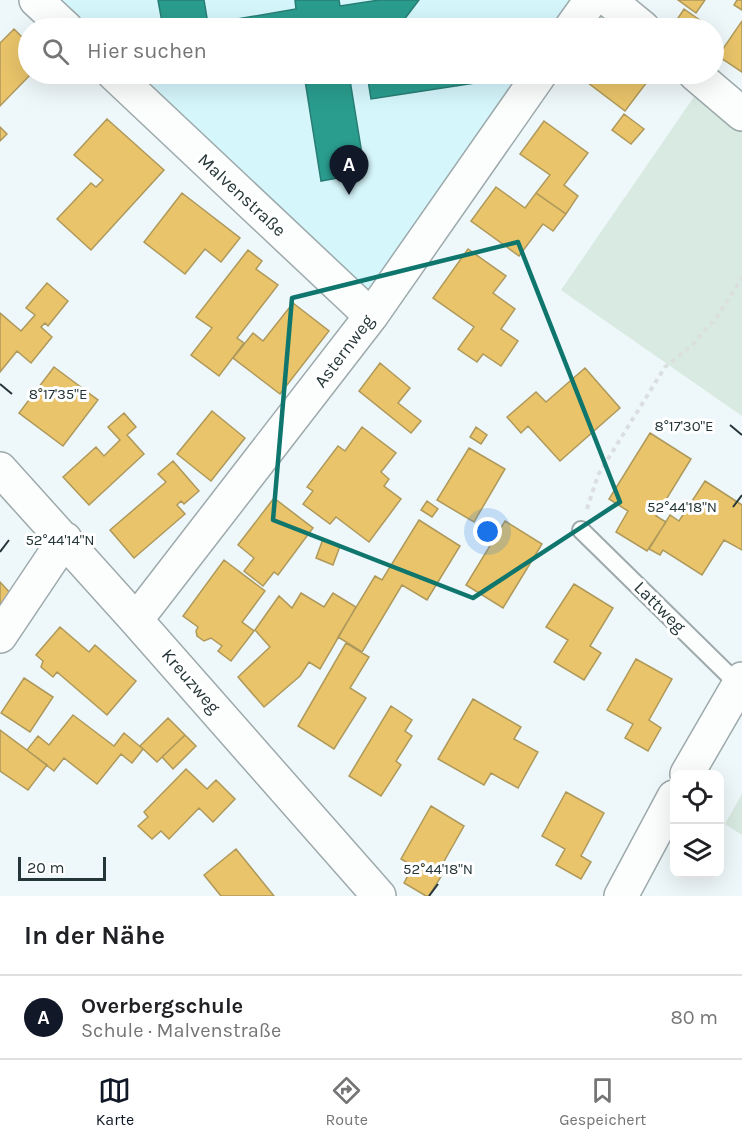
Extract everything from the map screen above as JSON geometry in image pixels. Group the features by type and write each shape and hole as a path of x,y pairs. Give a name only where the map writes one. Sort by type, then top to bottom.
{"street":[{"path":"36,0 55,18"},
{"path":"578,18 591,0"},
{"path":"609,0 631,18"},
{"name":"Malvenstraße","path":"125,84 371,316"},
{"name":"Asternweg","path":"136,620 371,316 533,84"},
{"path":"707,84 742,114"},
{"name":"Kreuzweg","path":"0,469 65,539 378,896"},
{"path":"0,636 65,539"},
{"name":"Lattweg","path":"689,770 740,682"},
{"path":"621,896 670,805"}],"lane":[{"name":"Lattweg","path":"581,530 740,682"}],"path":[{"path":"581,530 598,475 665,367 698,339 717,316 742,278"}],"highlighted area":[{"path":"518,242 620,502 473,598 273,520 292,298"}],"shaded area":[{"path":"36,0 591,0 578,18 55,18"},
{"path":"125,84 533,84 371,316"},
{"path":"698,91 742,128 742,416 561,290"},
{"path":"742,794 742,835 725,824"}],"building: Wohnen":[{"path":"678,0 705,0 696,13"},
{"path":"737,0 742,0 742,10 734,5"},
{"path":"684,9 697,18 678,18"},
{"path":"742,21 742,72 724,60 724,47"},
{"path":"14,29 18,33 18,84 21,84 0,106 0,43"},
{"path":"590,84 645,84 625,111"},
{"path":"624,114 644,129 631,144 612,130"},
{"path":"107,119 164,170 91,250 57,219 91,183 96,187 103,180 74,155"},
{"path":"544,121 588,153 564,185 578,196 566,214 536,193 550,175 520,154"},
{"path":"0,127 7,134 0,141"},
{"path":"496,187 525,208 536,193 566,214 553,231 543,224 519,256 471,221"},
{"path":"182,193 240,238 221,262 205,249 185,274 144,242"},
{"path":"468,249 506,276 493,293 515,309 501,329 518,341 501,366 483,354 477,362 458,349 474,327 433,298"},
{"path":"248,250 262,261 256,269 278,285 237,338 244,343 219,376 191,355 212,328 196,317"},
{"path":"47,283 68,301 48,326 45,323 41,327 52,337 31,363 17,351 0,372 0,313 21,331 35,315 26,308"},
{"path":"293,303 329,331 280,394 233,358 253,333 263,341"},
{"path":"380,363 410,388 398,403 421,421 411,433 359,391"},
{"path":"54,367 98,400 63,446 19,413"},
{"path":"585,368 620,408 560,461 528,426 521,433 507,417 536,392 546,402"},
{"path":"212,411 245,438 211,481 177,454"},
{"path":"124,413 136,427 127,435 144,454 89,505 63,477 96,447 104,456 120,440 108,427"},
{"path":"362,427 396,453 381,472 389,479 384,486 401,499 369,542 336,517 330,524 303,504 313,491 307,487 338,446 345,451"},
{"path":"476,427 487,435 481,444 470,437"},
{"path":"650,433 691,459 656,516 666,522 647,551 616,532 628,511 609,499"},
{"path":"469,448 505,469 474,522 437,500"},
{"path":"173,461 199,491 184,504 181,501 177,505 185,514 134,558 110,530 166,482 158,474"},
{"path":"705,481 742,505 742,550 724,540 702,575 663,550 660,555 649,549 670,515 679,521"},
{"path":"274,498 313,528 278,575 274,572 263,586 244,571 254,558 238,545"},
{"path":"427,501 438,509 432,517 421,510"},
{"path":"419,520 460,546 427,600 402,585 362,652 338,637 375,576 382,580"},
{"path":"505,521 542,544 503,608 466,585"},
{"path":"323,539 340,546 333,565 316,558"},
{"path":"224,560 265,591 242,622 254,631 231,661 218,651 222,646 211,638 204,641 197,636 198,627 183,616"},
{"path":"0,582 12,595 0,607"},
{"path":"574,584 613,608 590,646 601,653 584,680 554,662 568,640 546,627"},
{"path":"301,593 324,607 333,593 356,607 320,669 309,662 300,676 264,707 238,677 270,647 255,630 279,596 292,608"},
{"path":"60,627 89,652 95,645 136,681 107,715 57,672 53,677 41,667 43,661 36,655"},
{"path":"346,643 369,657 350,688 366,698 334,749 298,726"},
{"path":"636,659 672,679 649,720 661,728 648,751 625,738 633,724 607,710"},
{"path":"24,678 53,697 30,732 1,713"},
{"path":"473,699 521,727 514,739 538,752 518,788 491,773 484,785 438,759"},
{"path":"391,706 412,720 405,731 412,736 396,761 401,765 381,796 349,776"},
{"path":"73,715 114,746 124,733 143,749 132,763 121,754 97,784 64,758 54,771 27,750 38,736 49,745"},
{"path":"168,718 185,735 157,762 140,746"},
{"path":"0,730 47,765 28,790 0,771"},
{"path":"185,735 196,746 173,769 162,757"},
{"path":"186,769 207,789 216,780 235,799 213,822 199,808 169,839 161,831 152,839 138,826 148,817 144,812"},
{"path":"566,792 604,813 581,856 591,862 581,879 556,865 565,849 542,836"},
{"path":"431,806 464,826 438,872 442,875 429,896 426,896 404,883 413,866 401,859"},
{"path":"236,849 274,896 221,896 204,875"}],"building: Schulen":[{"path":"158,0 204,0 207,18 161,18"},
{"path":"295,0 339,0 340,6 379,0 419,0 405,18 243,18 296,9"},
{"path":"306,84 351,84 365,173 321,181"},
{"path":"369,84 468,84 371,99"}],"place":[{"name":"Overbergschule","path":"349,195"}]}
